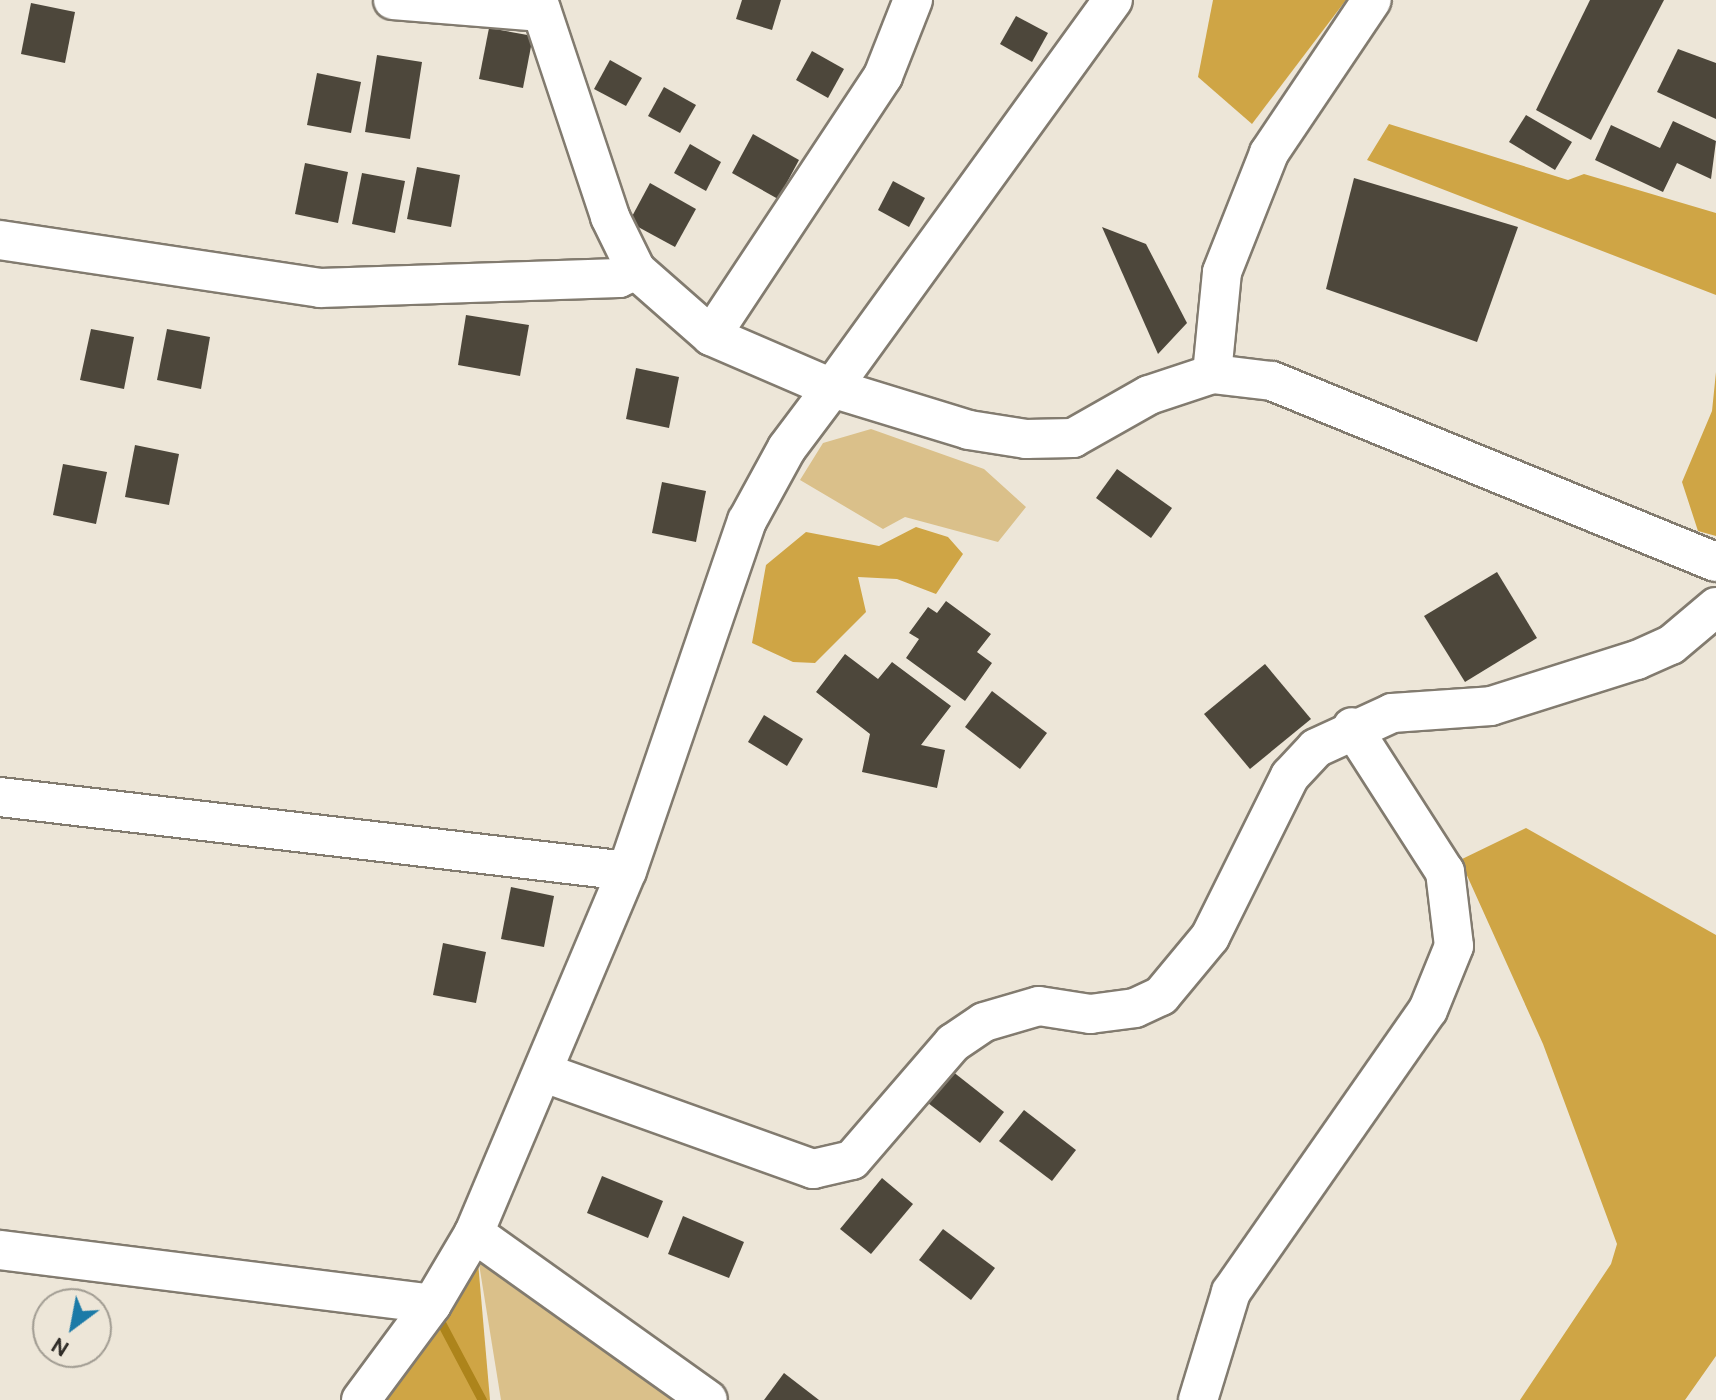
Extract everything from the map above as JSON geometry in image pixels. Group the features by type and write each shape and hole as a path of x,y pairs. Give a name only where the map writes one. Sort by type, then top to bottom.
{"street":[{"path":"393,0 540,6 610,217 636,270 711,336 832,388 969,430 1073,438 1149,395 1212,374 1272,381 1716,562"},
{"path":"711,336 883,76 913,0"},
{"path":"363,1399 418,1309 474,1233 545,1073 627,871 747,521 787,448 1113,0"},
{"path":"1212,374 1222,272 1269,153 1372,0"},
{"path":"0,240 320,288 619,278 636,270"},
{"path":"545,1073 813,1169 852,1160 953,1043 984,1022 1039,1006 1090,1014 1135,1008 1161,996 1210,937 1290,776 1316,748 1352,727 1392,713 1491,706 1637,660 1671,645 1716,607"},
{"path":"1198,1400 1231,1292 1428,1010 1454,946 1445,872 1352,727"},
{"path":"0,797 627,871"},
{"path":"474,1233 708,1400"},
{"path":"0,1250 355,1295 418,1309"}],"shaded area":[{"path":"1213,0 1346,0 1252,124 1198,77"},
{"path":"1389,124 1568,180 1584,174 1716,213 1716,295 1367,160"},
{"path":"1716,372 1716,536 1698,531 1682,482 1712,411"},
{"path":"871,429 984,469 1026,507 998,542 905,517 883,529 800,480 823,443"},
{"path":"916,527 948,537 963,554 936,594 897,579 858,577 866,612 815,663 793,662 752,643 766,565 806,532 879,546"},
{"path":"1526,828 1716,935 1716,1356 1685,1400 1520,1400 1611,1264 1617,1244 1543,1044 1460,860"},
{"path":"474,1233 683,1400 501,1400"},
{"path":"478,1262 490,1400 386,1400 383,1394"}],"building":[{"path":"742,0 781,0 772,30 736,19"},
{"path":"1590,0 1664,0 1591,140 1536,110"},
{"path":"31,3 75,12 65,63 21,54"},
{"path":"1016,16 1048,33 1032,62 1000,44"},
{"path":"489,28 533,36 523,88 479,79"},
{"path":"1678,49 1716,63 1716,119 1657,92"},
{"path":"812,51 844,69 828,98 796,80"},
{"path":"377,55 422,62 410,139 365,132"},
{"path":"610,60 642,78 626,106 594,89"},
{"path":"317,73 361,82 351,133 307,125"},
{"path":"664,87 696,105 680,133 648,116"},
{"path":"1526,115 1572,142 1555,170 1509,142"},
{"path":"1673,121 1716,141 1711,179 1677,163 1663,192 1595,160 1611,125 1660,148"},
{"path":"753,134 799,160 778,199 732,173"},
{"path":"690,144 721,162 706,191 674,173"},
{"path":"305,163 348,172 338,223 295,214"},
{"path":"417,167 460,175 451,227 407,219"},
{"path":"362,173 405,181 395,233 352,224"},
{"path":"1354,178 1518,227 1477,342 1326,289"},
{"path":"893,181 925,198 909,227 878,210"},
{"path":"650,183 696,209 675,247 629,222"},
{"path":"1102,227 1146,244 1187,323 1158,354"},
{"path":"466,315 529,325 520,376 458,365"},
{"path":"91,329 134,337 124,389 80,380"},
{"path":"167,329 210,337 201,389 157,380"},
{"path":"636,368 679,377 669,428 626,419"},
{"path":"135,445 179,454 169,505 125,497"},
{"path":"63,464 107,472 96,524 53,515"},
{"path":"1117,469 1172,508 1151,538 1096,498"},
{"path":"662,482 706,491 696,542 652,533"},
{"path":"1497,572 1537,638 1465,682 1424,616"},
{"path":"946,601 991,634 977,652 992,663 965,701 906,658 919,639 909,633 928,607 937,613"},
{"path":"845,654 878,679 892,662 951,706 921,745 945,750 937,788 862,772 870,734 816,692"},
{"path":"1265,664 1311,719 1250,769 1204,714"},
{"path":"992,691 1047,733 1020,769 965,727"},
{"path":"764,715 803,739 787,766 748,742"},
{"path":"511,887 554,896 544,947 501,939"},
{"path":"443,943 486,952 476,1003 433,995"},
{"path":"952,1071 1004,1112 980,1143 928,1103"},
{"path":"1024,1110 1076,1150 1052,1181 999,1141"},
{"path":"602,1176 663,1201 648,1238 587,1213"},
{"path":"882,1178 913,1204 871,1254 840,1229"},
{"path":"683,1216 744,1242 729,1278 668,1254"},
{"path":"943,1229 995,1268 971,1300 919,1260"},
{"path":"784,1373 819,1400 764,1400"}],"waterway":[{"path":"437,1315 482,1400"}]}
